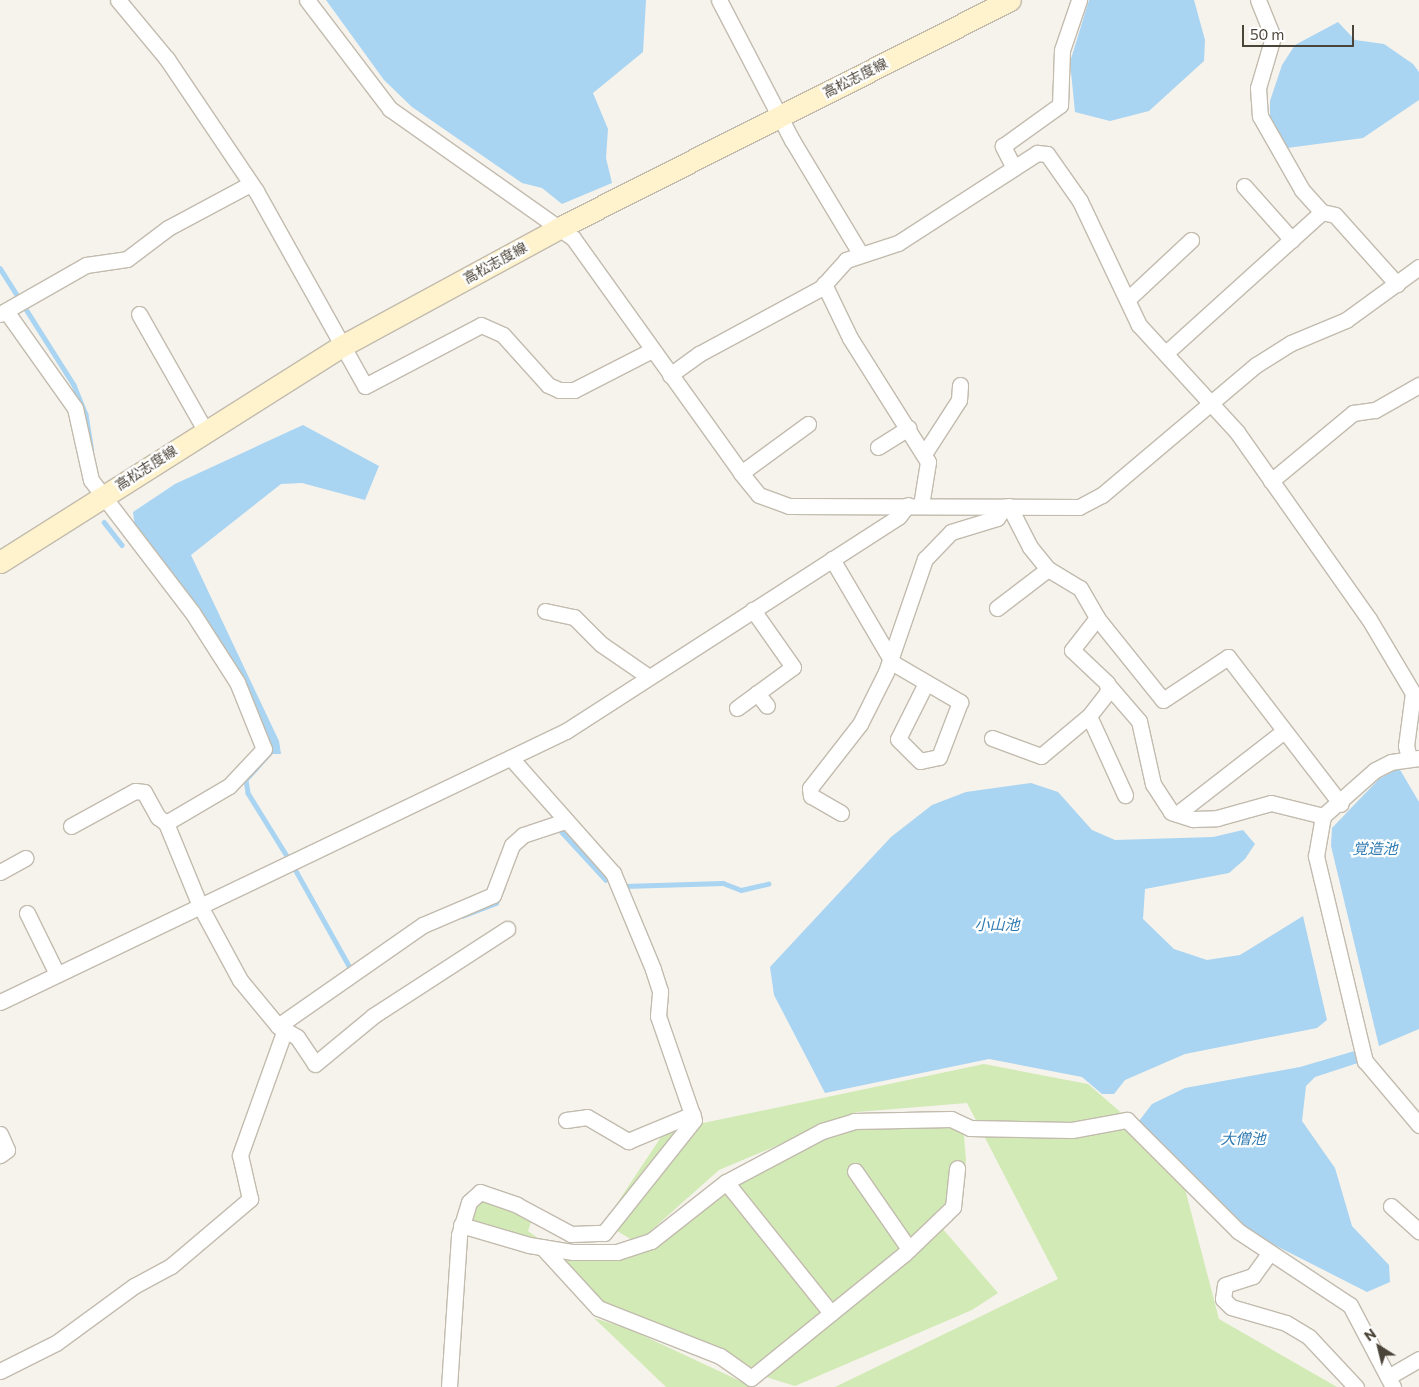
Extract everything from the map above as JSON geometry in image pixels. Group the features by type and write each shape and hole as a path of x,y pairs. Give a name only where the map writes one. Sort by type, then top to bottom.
{"main road":[{"name":"高松志度線","path":"0,562 205,430 342,346 559,228 1010,0"}],"street":[{"path":"118,0 167,59 250,184 365,386 469,328 491,326 548,385 559,390 574,390 652,350"},
{"path":"307,0 390,109 573,238 741,473 759,494 788,506 1079,507 1102,495 1211,401 1291,343 1346,320 1397,284 1416,276"},
{"path":"718,0 780,116 860,253"},
{"path":"1014,168 1003,146 1060,105 1062,50 1079,0"},
{"path":"1258,0 1272,37 1258,88 1260,116 1302,190 1322,212 1335,215 1397,284"},
{"path":"670,375 824,284 846,260 860,253 898,242 1037,153 1047,154 1055,162 1129,298 1139,325 1167,352 1211,401 1271,481 1416,688 1406,746 1414,758 1375,770 1341,804 1323,816 1316,856 1366,1061 1419,1125"},
{"path":"166,823 229,786 264,748 237,682 192,612 105,494 92,480 75,408 10,308 86,264 127,259 168,228 250,184"},
{"path":"1244,186 1292,240"},
{"path":"1167,352 1322,212"},
{"path":"1129,298 1190,240"},
{"path":"2,996 57,974 566,731 915,505 928,462 909,428 850,338 824,284"},
{"path":"139,314 205,430"},
{"path":"1271,481 1354,413 1375,410 1419,384"},
{"path":"924,454 959,400 960,385"},
{"path":"741,473 808,424"},
{"path":"878,447 909,428"},
{"path":"1007,506 1030,547 1048,569 1080,588 1097,618 1163,700 1228,657 1341,804"},
{"path":"841,813 811,796 810,788 860,724 890,657 925,559 938,541 964,526 997,518 1007,506"},
{"path":"832,559 890,657 926,682 960,702 939,757 920,761 898,739 926,682"},
{"path":"997,608 1048,569"},
{"path":"736,708 793,667 753,610"},
{"path":"545,611 574,617 602,644 649,677"},
{"path":"1097,618 1072,650 1107,684 1140,721 1155,789 1164,806 1177,814 1217,818 1271,803 1323,816"},
{"path":"992,738 1041,756 1089,716 1108,692 1107,684"},
{"path":"757,693 767,706"},
{"path":"1089,716 1125,795"},
{"path":"1177,814 1284,731"},
{"path":"449,1387 461,1225 469,1202 480,1192 517,1205 571,1234 604,1233 694,1120 660,1024 660,991 653,969 627,916 613,873 511,758"},
{"path":"71,826 135,791 144,792 158,817 166,823 200,906 240,980 281,1029 297,1037 315,1064 373,1016 507,929"},
{"path":"0,1371 56,1343 134,1286 171,1266 250,1199 240,1155 243,1140 281,1029 423,925 493,895 512,845 522,835 566,821"},
{"path":"0,872 26,858"},
{"path":"27,913 57,974"},
{"path":"566,1120 587,1117 628,1141 693,1114"},
{"path":"461,1225 542,1247 617,1252 651,1241 726,1182 822,1131 854,1121 951,1119 970,1128 1072,1130 1127,1120 1238,1231 1268,1254 1350,1305 1390,1382 1419,1359"},
{"path":"0,1134 8,1150 0,1156"},
{"path":"542,1247 598,1308 720,1356 751,1378 909,1249 954,1207 957,1168"},
{"path":"855,1171 909,1249"},
{"path":"726,1182 831,1312"},
{"path":"1391,1206 1419,1231"},
{"path":"1268,1254 1253,1276 1224,1285 1220,1291 1223,1299 1231,1307 1286,1323 1309,1337 1356,1387"}],"green space":[{"path":"984,1064 1088,1084 1178,1162 1219,1319 1337,1387 835,1387 1058,1279 967,1103 857,1112 719,1170 637,1243 604,1223 665,1131"},
{"path":"963,1123 966,1160 960,1202 942,1228 998,1293 972,1310 795,1386 747,1371 601,1305 566,1263 466,1221 470,1207 483,1195 515,1206 531,1222 528,1231 569,1260 620,1257 654,1246 732,1184 853,1124"},
{"path":"594,1318 629,1329 753,1387 666,1387"}],"water":[{"path":"326,0 646,0 643,52 593,93 608,129 606,158 612,183 562,204 542,188 522,183 412,107 384,80"},
{"path":"1089,0 1194,0 1205,40 1204,61 1149,111 1110,121 1075,112 1070,62"},
{"path":"1338,22 1355,40 1384,44 1413,64 1419,72 1419,100 1363,138 1287,148 1270,118 1270,101 1282,65 1295,45"},
{"path":"303,425 379,466 365,500 302,483 281,484 191,555 279,741 281,754 269,754 253,719 135,528 133,512 175,484"},
{"name":"覚造池","path":"1399,768 1419,802 1419,1029 1379,1046 1331,846 1332,828 1379,779"},
{"name":"小山池","path":"1031,783 1058,792 1092,830 1115,840 1213,837 1243,830 1255,844 1245,859 1229,873 1145,889 1143,919 1174,949 1207,960 1240,955 1303,916 1327,1020 1317,1028 1185,1054 1125,1080 1114,1094 1102,1094 1082,1077 989,1059 825,1093 774,995 770,967 891,837 932,805 966,792"},
{"name":"大僧池","path":"1358,1050 1361,1062 1315,1077 1306,1086 1302,1121 1335,1168 1352,1226 1389,1265 1390,1282 1367,1292 1251,1233 1139,1121 1152,1104 1185,1088 1300,1067"}],"waterway":[{"path":"0,268 74,385 86,414 92,450"},
{"path":"104,522 122,545"},
{"path":"272,751 246,780 248,793 287,856"},
{"path":"559,829 606,880"},
{"path":"295,869 351,969"},
{"path":"624,886 723,883 741,890 768,884"},
{"path":"462,916 496,903 503,887"}]}
